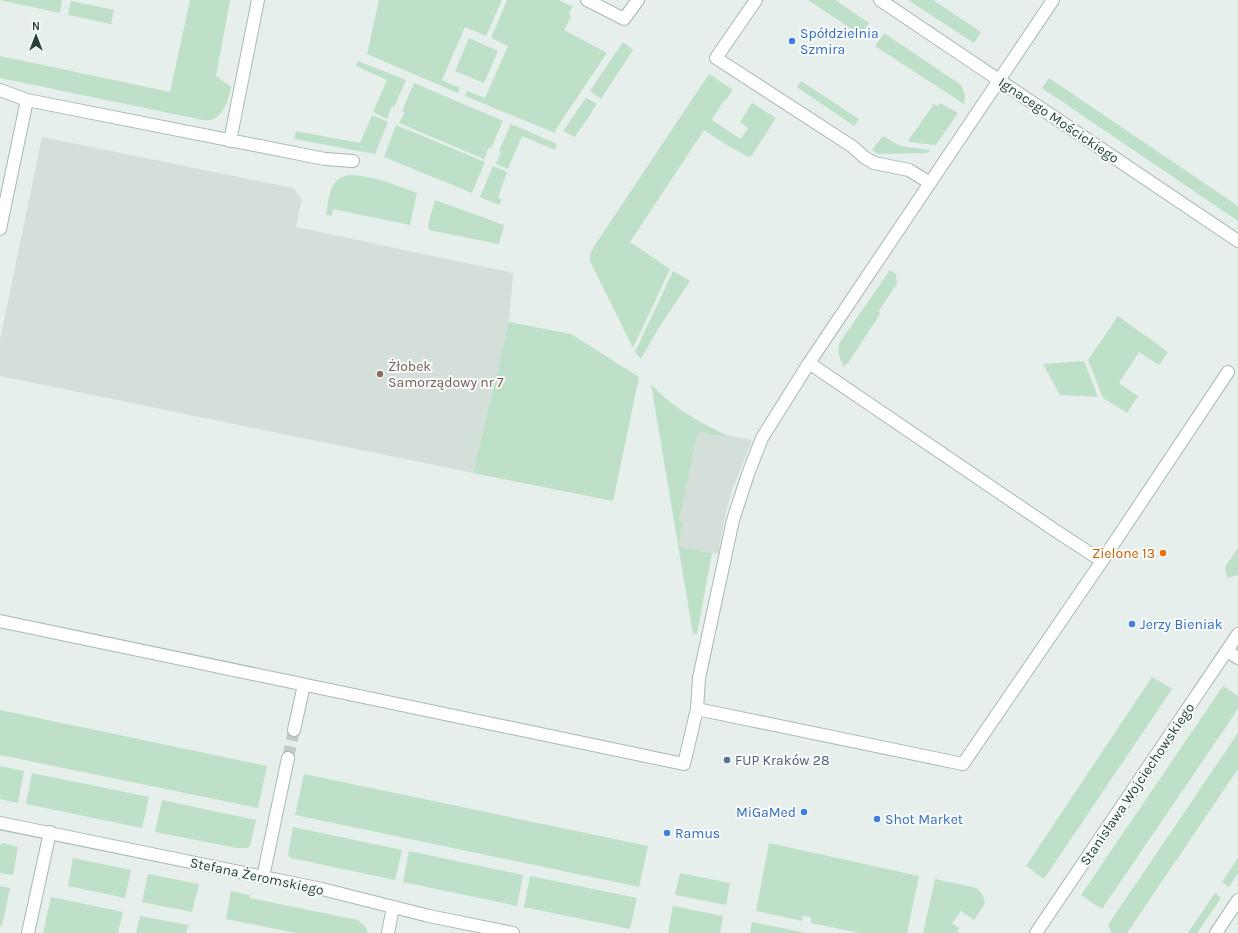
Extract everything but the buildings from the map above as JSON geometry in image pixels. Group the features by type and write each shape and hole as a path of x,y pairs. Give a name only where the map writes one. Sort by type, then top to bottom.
{"street":[{"path":"230,140 258,0"},
{"path":"587,0 624,19 638,0"},
{"path":"756,0 716,58 853,147 864,157 874,163 909,170 930,183"},
{"name":"Ignacego Mościckiego","path":"880,0 1238,241"},
{"path":"0,621 684,764 696,710 699,678 734,520 755,454 762,438 809,363 1053,0"},
{"path":"0,90 27,100 325,160 353,161"},
{"path":"0,229 27,100"},
{"path":"809,363 1102,561"},
{"path":"696,710 963,764 1102,561 1228,372"},
{"name":"Stanisława Wojciechowskiego","path":"1036,933 1238,634"},
{"path":"1227,651 1238,658"},
{"path":"294,730 304,685"},
{"path":"263,877 288,758"},
{"name":"Stefana Żeromskiego","path":"0,823 50,832 322,889 393,907 513,933"},
{"path":"28,933 50,832"},
{"path":"1216,933 1238,900"},
{"path":"388,933 393,907"}],"shaded area":[{"path":"42,137 293,188 302,199 296,227 513,273 509,322 473,473 0,376 0,340"},
{"path":"698,432 752,440 732,490 718,554 678,546 683,523 679,521"}],"green space":[{"path":"0,0 62,0 60,13"},
{"path":"190,0 230,0 216,76 231,87 226,105 215,118 203,120 0,78 0,56 170,92"},
{"path":"379,0 502,0 486,36 465,27 442,80 460,88 458,93 367,54"},
{"path":"507,0 559,0 573,7 569,13 571,17 564,30 607,53 556,129 555,133 465,96 467,91 485,98 508,46 491,38"},
{"path":"808,0 835,0 869,23 861,35"},
{"path":"908,0 933,0 981,32 974,43"},
{"path":"71,1 114,10 111,24 68,15"},
{"path":"884,33 961,85 965,95 964,104 875,46"},
{"path":"469,38 498,51 484,83 455,71"},
{"path":"623,42 633,50 601,99 590,91"},
{"path":"358,61 406,80 387,119 373,112 387,80 356,66"},
{"path":"709,74 733,90 725,101 724,100 712,120 741,139 748,128 740,122 752,103 776,118 752,155 749,157 730,147 704,130 630,242 670,269 633,348 590,261 590,255 593,248"},
{"path":"1049,78 1238,206 1238,221 1042,88"},
{"path":"801,81 859,119 854,126 797,87"},
{"path":"414,83 503,121 491,148 489,147 484,159 399,123 405,112 402,111"},
{"path":"586,98 597,104 575,137 563,131"},
{"path":"940,103 958,113 938,142 935,145 909,142 908,141 934,104 938,106"},
{"path":"372,115 388,122 375,154 294,139 296,131 360,143"},
{"path":"511,124 557,144 555,150 522,136 508,169 496,164 501,152 499,151"},
{"path":"396,125 485,162 472,193 384,157"},
{"path":"883,136 900,146 929,150 929,152 878,154 872,150"},
{"path":"493,166 507,172 498,198 502,199 499,205 480,197"},
{"path":"358,175 375,179 417,193 410,225 333,209 332,216 326,215 329,196 334,184 342,177"},
{"path":"435,200 504,225 499,244 429,230 428,225"},
{"path":"890,270 896,274 897,284 879,310 880,314 844,367 839,354 840,342"},
{"path":"673,271 690,281 658,329 641,359 635,352"},
{"path":"1118,316 1168,352 1159,365 1139,352 1119,383 1138,396 1127,413 1103,398 1088,360"},
{"path":"509,322 571,334 639,377 613,501 473,473"},
{"path":"1084,361 1098,397 1060,395 1043,364"},
{"path":"651,384 676,407 726,435 726,437 698,432 679,521 683,522 678,545"},
{"path":"678,546 712,553 697,634 693,634"},
{"path":"1238,548 1238,575 1227,578 1225,567"},
{"path":"1152,677 1172,689 1044,879 1026,866"},
{"path":"1223,686 1238,696 1238,709 1102,909 1081,895"},
{"path":"0,710 267,766 258,808 0,755"},
{"path":"1238,733 1238,769 1127,933 1112,933 1108,925"},
{"path":"0,766 24,771 18,803 0,799"},
{"path":"32,773 149,797 142,828 26,804"},
{"path":"304,774 648,846 639,887 295,815"},
{"path":"162,800 256,820 250,846 247,848 237,848 155,832"},
{"path":"293,827 402,850 395,880 291,858 288,855"},
{"path":"3,843 18,847 13,875 0,873 0,845"},
{"path":"769,843 919,876 907,933 860,933 811,923 811,917 803,916 802,921 756,911"},
{"path":"409,851 523,875 517,906 403,882"},
{"path":"73,858 131,870 125,898 68,886"},
{"path":"1238,858 1238,873 1229,887 1222,882"},
{"path":"680,873 730,883 726,905 675,895"},
{"path":"148,874 199,884 192,912 142,902"},
{"path":"530,876 637,898 630,929 524,907"},
{"path":"935,879 976,888 983,896 985,903 974,920 961,911 952,923 959,928 957,931 960,933 923,933"},
{"path":"0,886 10,888 2,926 0,925"},
{"path":"231,891 250,895 250,898 358,920 366,927 368,933 296,933 226,919"},
{"path":"1215,893 1221,898 1197,933 1188,933"},
{"path":"51,897 123,912 118,933 43,933"},
{"path":"673,906 723,916 720,933 668,933"},
{"path":"140,916 188,925 186,933 136,933"},
{"path":"752,922 806,933 750,933"}],"tunnel":[{"path":"288,758 294,730"}],"place":[{"name":"Spółdzielnia Szmira","path":"792,41"},
{"name":"Żłobek Samorządowy nr 7","path":"380,374"},
{"name":"Zielone 13","path":"1163,553"},
{"name":"Jerzy Bieniak","path":"1132,624"},
{"name":"FUP Kraków 28","path":"727,760"},
{"name":"MiGaMed","path":"804,812"},
{"name":"Shot Market","path":"877,819"},
{"name":"Ramus","path":"667,833"}]}
